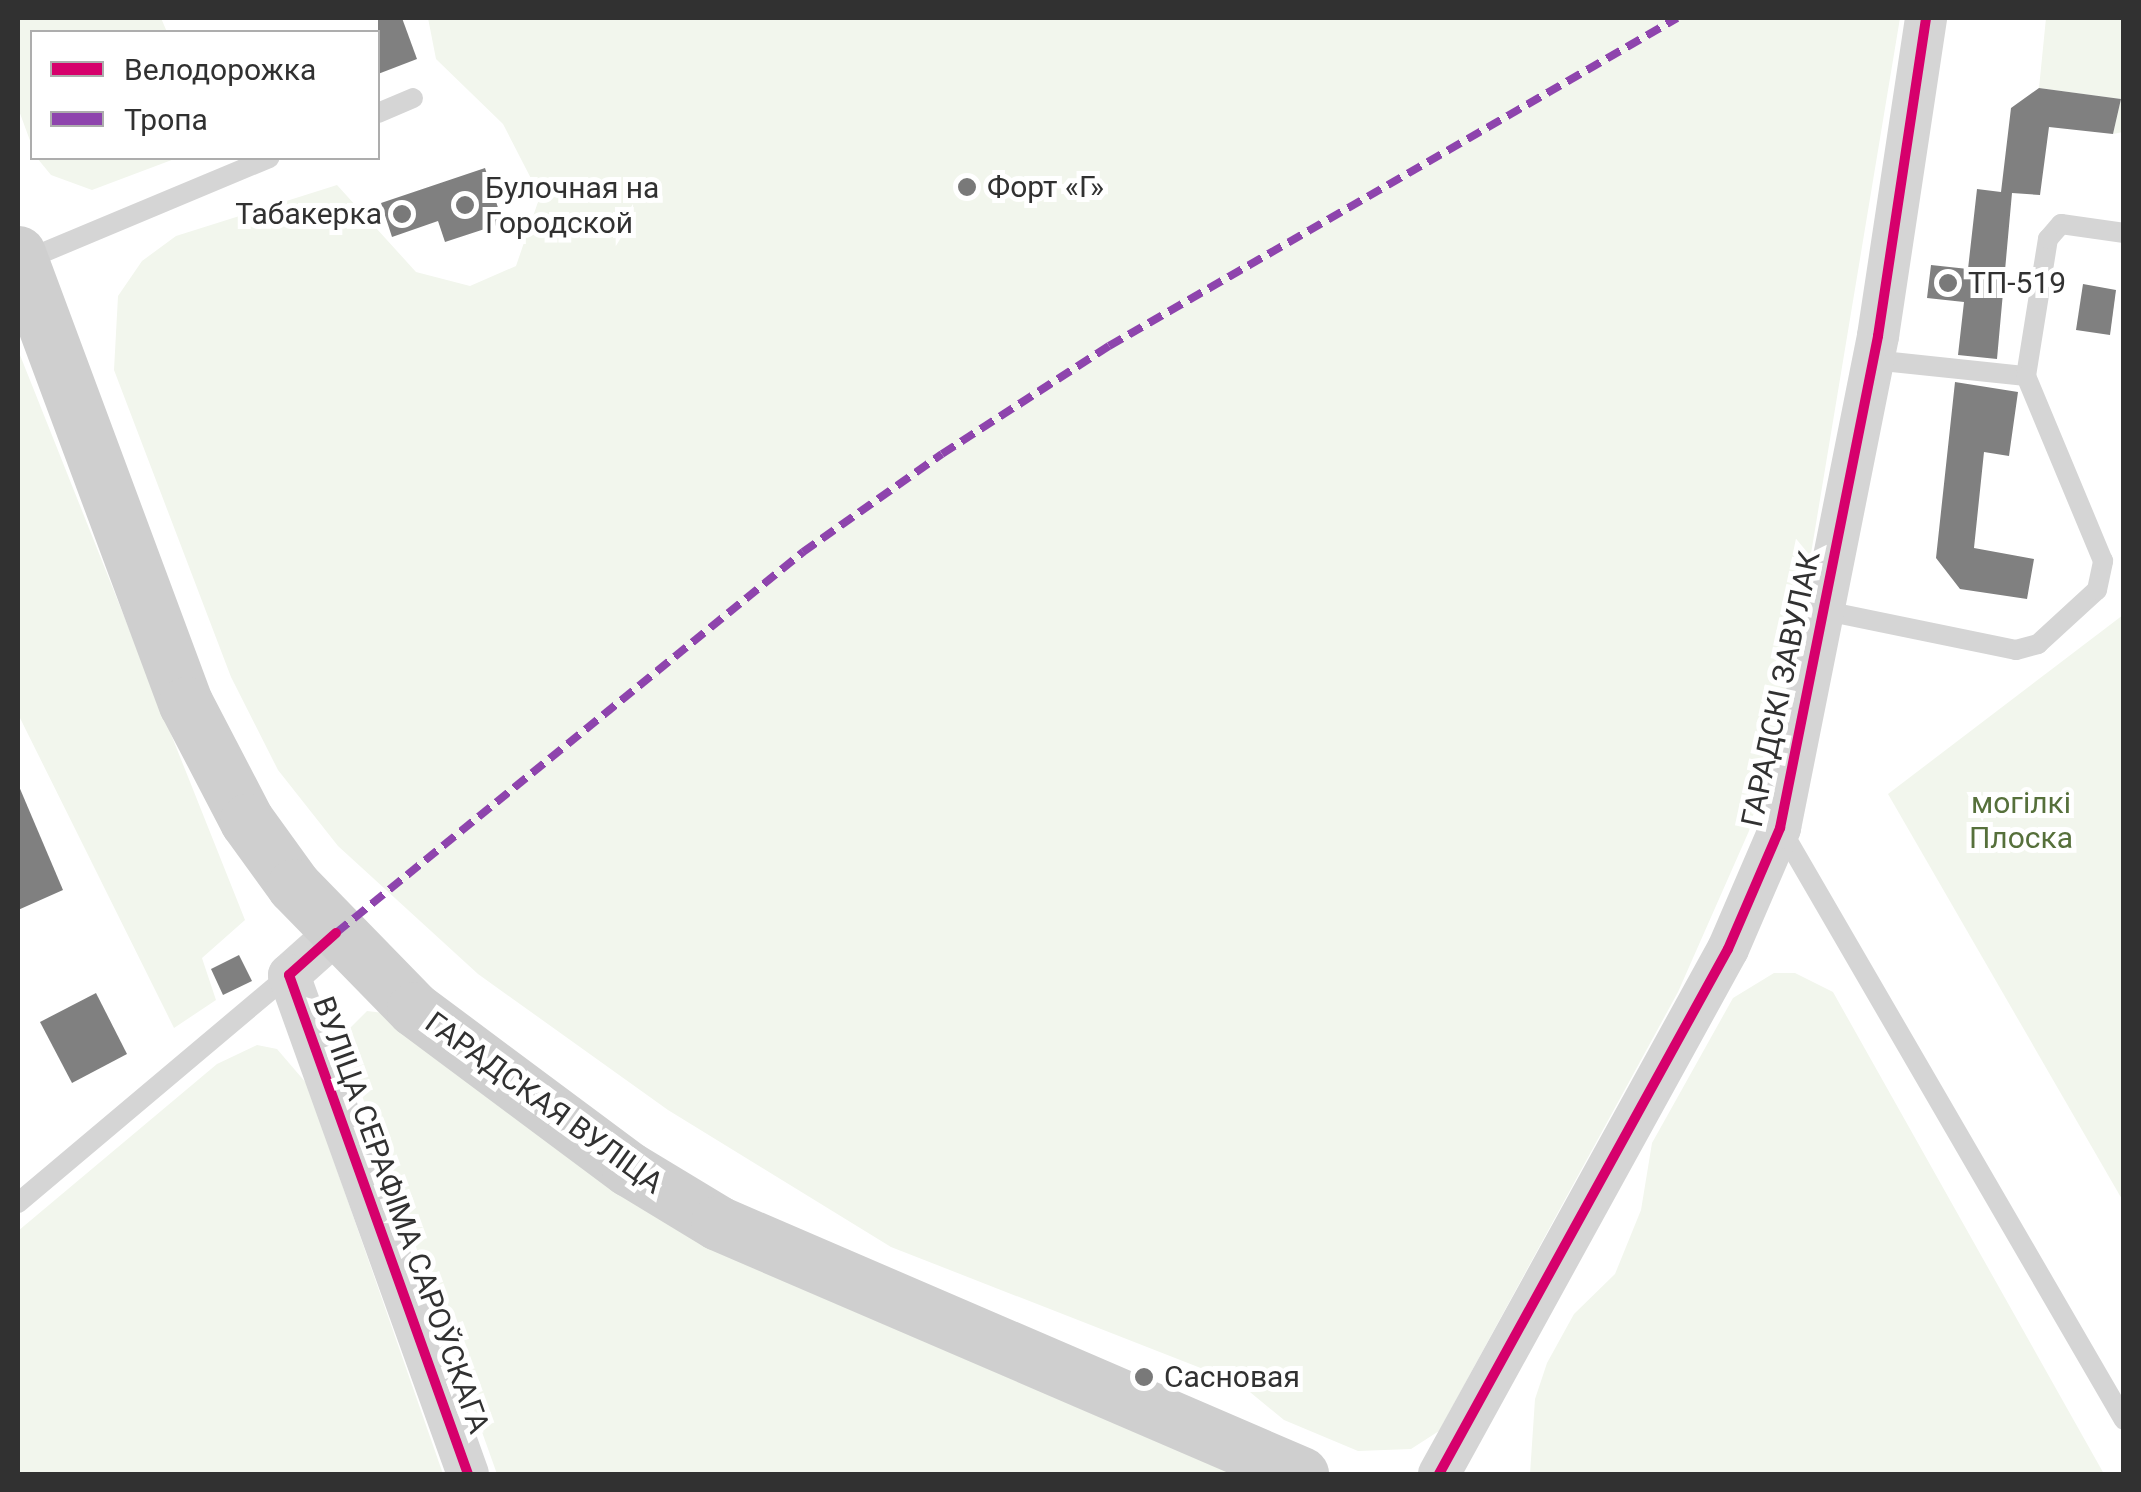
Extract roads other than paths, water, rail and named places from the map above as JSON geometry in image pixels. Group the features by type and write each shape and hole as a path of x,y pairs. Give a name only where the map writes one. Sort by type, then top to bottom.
{"main road":[{"name":"ГАРАДСКАЯ ВУЛІЦА","path":"19,258 186,704 246,821 336,933 506,1083 718,1222 1301,1474"}],"street":[{"name":"ГАРАДСКІ ЗАВУЛАК","path":"1439,1474 1728,949 1780,828 1873,360 1926,18"},
{"name":"ВУЛІЦА СЕРАФІМА САРОЎСКАГА","path":"336,933 289,975 468,1474"}],"lane":[{"path":"380,111 413,98"},
{"path":"19,258 264,160"},
{"path":"1826,611 2016,650 2038,644 2097,590 2103,561 2026,376 2048,239 2061,224 2124,233"},
{"path":"1873,360 2026,376"},
{"path":"1780,828 2124,1420"},
{"path":"18,1202 289,975"}],"place":[{"name":"Форт «Г»","path":"967,187"},
{"name":"Булочная на Городской","path":"465,205"},
{"name":"Табакерка","path":"402,214"},
{"name":"ТП-519","path":"1948,283"},
{"name":"Сасновая","path":"1144,1377"}],"park label":[{"name":"могілкі Плоска","path":"2021,820"}]}
